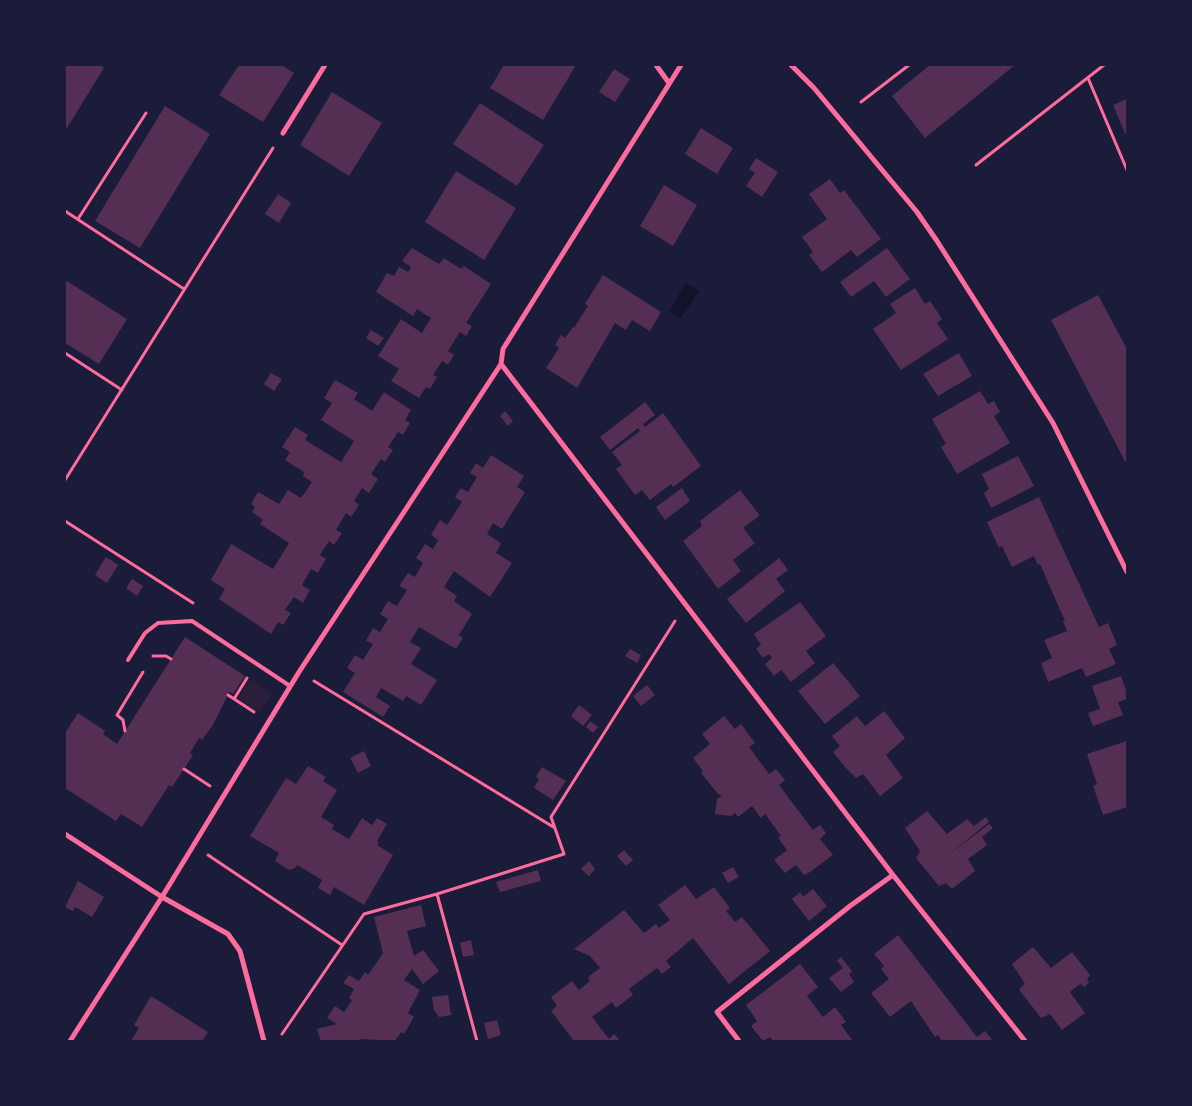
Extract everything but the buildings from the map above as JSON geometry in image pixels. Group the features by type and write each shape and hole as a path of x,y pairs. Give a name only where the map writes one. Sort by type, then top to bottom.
{"street":[{"path":"283,134 325,65"},
{"path":"656,65 669,83"},
{"path":"70,1041 162,896 290,686 501,364 503,349 681,65"},
{"path":"791,65 814,88 918,212 1053,423 1127,572"},
{"path":"501,364 893,875 1025,1041"},
{"path":"65,834 162,896 228,934 240,951 264,1041"},
{"path":"739,1041 717,1012 850,906 893,875"}],"lane":[{"path":"128,660 145,633 158,623 172,620 192,621 290,686"}],"path":[{"path":"861,102 909,65"},
{"path":"976,165 1104,65"},
{"path":"1088,78 1127,170"},
{"path":"78,220 146,113"},
{"path":"65,480 275,145"},
{"path":"65,211 184,289"},
{"path":"65,353 122,390"},
{"path":"278,1041 364,914 437,894 564,854 551,817 674,622"},
{"path":"150,662 154,654 171,659"},
{"path":"234,699 256,664"},
{"path":"125,730 123,720 117,715 145,670"},
{"path":"317,682 555,828"},
{"path":"228,695 268,721"},
{"path":"184,769 223,794"},
{"path":"192,845 342,945"},
{"path":"437,894 477,1041"}],"shaded area":[{"path":"686,283 699,291 680,319 671,313 670,309"},
{"path":"250,679 272,693 260,713 238,699"}]}
